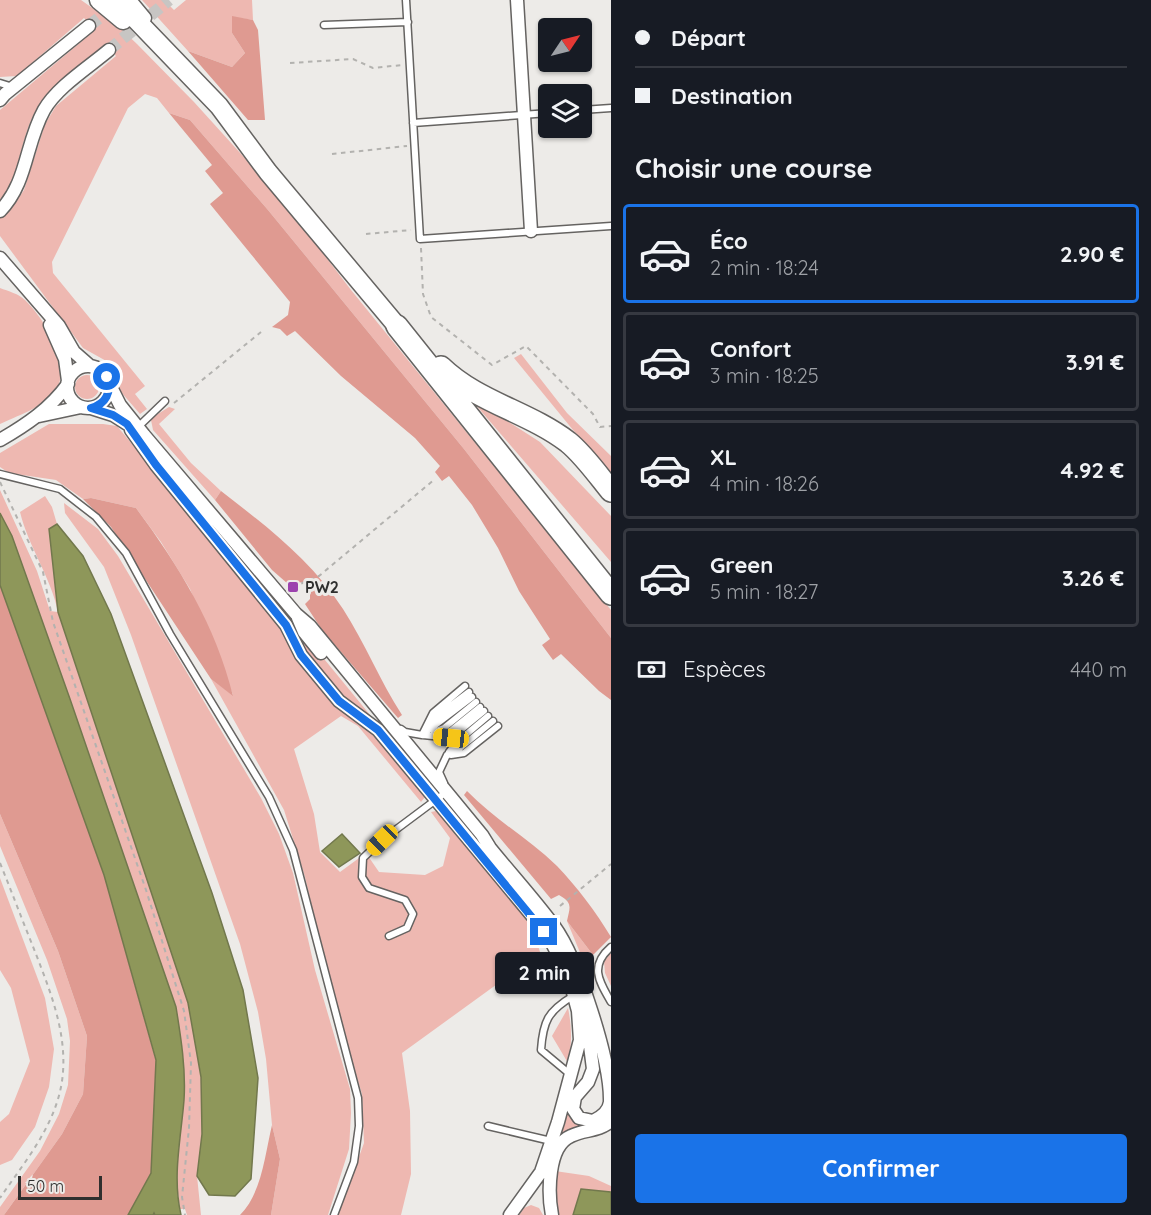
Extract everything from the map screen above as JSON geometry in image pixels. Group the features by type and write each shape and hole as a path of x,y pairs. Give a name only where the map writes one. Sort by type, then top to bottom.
{"highway":[{"path":"397,326 421,344 442,368 463,385 569,443 611,491"},
{"path":"397,326 611,594"}],"main road":[{"path":"99,0 136,31 268,172 397,326"},
{"path":"117,0 219,106 268,172"}],"street":[{"path":"130,0 219,106"},
{"path":"517,0 531,231"},
{"path":"4,92 89,26"},
{"path":"0,211 19,184 37,125 46,107 57,94 109,50"},
{"path":"0,258 39,306 59,326 74,352 90,366 102,372 156,465 286,625 301,655 331,692 339,701 378,730 441,797"},
{"path":"39,306 65,358 69,395 72,400 113,415 136,429 162,454 384,716 441,797 534,918 553,945 568,974 578,1011 580,1040 541,1172 509,1215"},
{"path":"0,440 38,416 58,398 77,370 90,366"},
{"path":"38,416 103,402 107,397 109,384"},
{"path":"296,614 304,632 477,840 489,848 554,926 565,944 588,993 611,1072 610,1103 606,1112 593,1121 579,1118 573,1109 575,1097 588,1082 593,1069 582,983"},
{"path":"552,1215 548,1195 549,1178 558,1149 567,1137 580,1132 596,1131 611,1121"}],"lane":[{"path":"412,0 406,0 420,239 611,226"},
{"path":"324,25 408,22"},
{"path":"592,109 611,108"},
{"path":"413,123 538,113"},
{"path":"136,429 165,401"},
{"path":"0,474 60,489 96,517 126,554 170,634 269,797 293,850 358,1098 354,1162 334,1215"},
{"path":"447,755 464,753 481,706"},
{"path":"389,936 407,928 413,914 405,900 369,888 362,877 363,858 382,840 441,797 440,772 447,755 481,706"},
{"path":"422,735 481,706"},
{"path":"422,735 433,713 481,706"},
{"path":"384,716 405,732 422,735 448,733 481,706"},
{"path":"611,947 602,955 598,980 611,1002"},
{"path":"571,1075 541,1050 544,1025 556,1006 574,996"},
{"path":"562,1107 575,1097"},
{"path":"488,1126 551,1142"}],"path":[{"path":"290,63 353,59 373,68 410,65"},
{"path":"332,154 415,145"},
{"path":"366,234 420,229"},
{"path":"420,239 423,294 431,317 492,365 526,346 593,414 600,427 611,426"},
{"path":"157,409 174,404 261,332"},
{"path":"293,587 319,576 435,479"},
{"path":"0,482 43,572 53,622 146,890 184,1011 191,1063 189,1128 182,1197 184,1215"},
{"path":"0,863 47,982 61,1030 63,1066 58,1099 43,1135 0,1198"},
{"path":"560,906 611,864"}],"shaded area":[{"path":"0,0 81,0 119,27 194,102 280,197 351,290 611,610 611,638 464,449 268,210 190,120 169,113 157,98 145,94 128,108 52,262 53,273 145,386 135,394 147,409 140,414 121,392 115,371 108,362 83,348 0,236 0,218 11,209 24,190 45,124 56,106 116,56 106,44 43,100 26,133 11,182 0,200 0,110 95,30 84,18 17,76 0,77"},
{"path":"142,0 164,0 174,10 186,0 252,0 253,20 232,17 232,33 245,53 232,67 188,51"},
{"path":"232,16 253,20 258,30 265,120 248,120 188,51 232,67 245,53 232,33"},
{"path":"169,113 190,120 268,210 464,449 611,638 611,700 561,654 553,660 542,645 550,639 519,591 498,548 472,505 449,476 442,481 435,472 440,466 415,438 341,376 295,331 287,336 280,329 272,327 288,315 290,302 210,204 223,193 205,171 212,165"},
{"path":"0,288 23,298 41,319 55,345 61,372 59,384 53,395 42,404 0,424"},
{"path":"521,354 567,413 611,456 611,473 514,358"},
{"path":"87,375 96,378 99,387 96,396 87,399 78,396 75,387 78,378"},
{"path":"468,396 540,442 611,516 611,562"},
{"path":"169,407 175,409 159,424 191,463 221,491 215,500 153,430 151,420 153,417"},
{"path":"49,424 117,426 270,610 297,656 377,734 422,791 425,797 421,802 358,726 341,716 294,749 314,814 320,852 340,872 366,853 379,872 425,875 443,866 450,838 431,812 436,811 443,816 535,926 542,956 553,970 560,969 567,982 567,989 560,994 529,961 402,1053 410,1111 411,1174 401,1215 338,1215 364,1143 362,1094 334,1004 305,877 284,810 211,679 233,695 190,589 161,542 136,508 91,498 83,499 56,480 9,473 0,467 0,453"},
{"path":"160,459 375,721 342,699 304,652"},
{"path":"0,490 37,571 50,611 58,612 188,1003 201,1077 202,1135 197,1176 201,1215 187,1215 185,1209 180,1209 176,1177 184,1097 183,1054 176,1007 12,536 0,513"},
{"path":"221,491 287,545 330,591 351,622 402,715 398,718 322,630 305,604 310,599 310,589 304,582 288,584 272,570 215,500"},
{"path":"45,496 52,507 57,524 49,529 58,612 55,599 28,537 20,512"},
{"path":"91,498 136,508 152,530 181,575 206,621 226,670 233,696 211,679 111,527 83,499"},
{"path":"64,503 98,529 118,556 261,798 279,834 293,873 315,970 350,1089 349,1149 328,1215 271,1215 280,1159 272,1125 266,1059 258,1012 240,944 131,635 104,567 65,513"},
{"path":"0,513 12,536 176,1007 184,1077 177,1172 181,1215 155,1215 154,1213 153,1215 128,1215 151,1173 156,1060 104,875 0,585"},
{"path":"57,524 83,556 111,614 212,893 243,990 258,1078 251,1179 235,1196 209,1195 197,1176 202,1134 201,1077 188,1003 58,612 49,529"},
{"path":"0,585 104,875 156,1061 151,1173 128,1215 4,1215 62,1134 83,1094 87,1036 58,951 0,814"},
{"path":"467,791 557,866 586,900 611,937 593,955 567,921 569,909 567,900 559,895 551,899 464,795"},
{"path":"0,814 58,951 87,1036 83,1094 62,1134 4,1215 0,1215 0,1207 40,1151 59,1114 68,1085 70,1041 67,1019 47,960 0,846"},
{"path":"342,834 360,853 339,867 322,851"},
{"path":"0,878 45,998 54,1049 49,1087 35,1127 12,1160 0,1165 0,1122 9,1114 30,1061 11,988 0,970"},
{"path":"567,921 593,955 590,977"},
{"path":"611,953 611,986 605,973 604,961"},
{"path":"568,1008 571,1036 568,1063 552,1036"},
{"path":"567,1111 570,1118 582,1127 564,1133 556,1143"},
{"path":"272,1125 280,1159 271,1215 240,1215 258,1185"},
{"path":"555,1171 589,1176 611,1186 611,1192 582,1189 573,1215 559,1215 553,1198"},
{"path":"581,1189 611,1192 611,1215 573,1215"},
{"path":"531,1205 539,1208 543,1215 519,1215 524,1208"}],"tunnel":[{"path":"109,50 169,0"},
{"path":"89,26 114,6"}],"place":[{"name":"PW2","path":"293,587"}],"route":[{"path":"107,377 109,384 107,397 103,402 91,408 113,415 127,424 156,465 286,625 301,655 326,686 339,701 378,730 544,932"}]}
